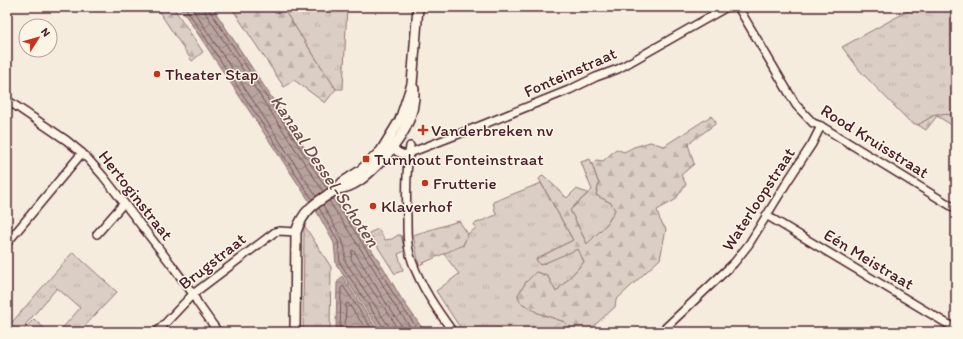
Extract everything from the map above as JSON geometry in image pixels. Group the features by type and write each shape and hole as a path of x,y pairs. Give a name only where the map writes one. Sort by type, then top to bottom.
{"street":[{"path":"295,332 296,232 302,218 311,206 335,190 358,182 375,167 408,120 414,92 412,84 418,7"},
{"name":"Fonteinstraat","path":"390,145 404,155 409,150 418,149 478,128 563,93 618,68 727,7"},
{"name":"Rood Kruisstraat","path":"738,7 796,105 813,123 821,126 956,209"},
{"name":"Hertoginstraat","path":"7,100 82,153 103,176 193,294 218,332"},
{"name":"Waterloopstraat","path":"661,332 734,263 750,244 766,215 812,144 821,126"},
{"name":"Fonteinstraat","path":"396,136 409,150"},
{"path":"409,150 405,187 407,239 411,259 418,278 433,304 453,332"},
{"path":"7,243 82,153"},
{"path":"98,234 124,203"},
{"name":"Eén Meistraat","path":"766,215 956,329"},
{"name":"Brugstraat","path":"157,332 193,294 275,232 296,232"}],"green space":[{"path":"156,7 173,7 203,52 192,61"},
{"path":"231,7 282,7 336,89 325,103 294,80 284,87"},
{"path":"282,7 347,7 343,89 336,89"},
{"path":"915,7 956,7 956,115 936,114 918,125 910,122 861,72 842,47"},
{"path":"936,114 956,115 956,124 950,124 937,116 926,130 918,125"},
{"path":"711,116 716,122 714,125 688,144 694,164 681,175 686,184 675,200 657,210 660,220 666,229 660,259 616,300 615,307 587,332 572,332 565,322 538,313 520,302 518,295 526,282 536,272 547,275 556,292 584,262 578,249 540,265 536,259 573,240 539,179 543,175 567,198 576,189 588,193 570,210 587,244 607,224 615,210 611,203 596,195 599,184 592,164 596,160 603,161 616,149 624,152 650,142 664,146"},
{"path":"590,159 599,184 596,195 611,203 615,210 607,224 587,244 570,210 592,190 581,162"},
{"path":"541,183 573,240 536,259 540,265 578,248 584,262 556,292 547,275 526,282 518,295 520,302 538,313 565,322 572,332 463,332 436,291 459,274 443,253 463,245 468,234 476,228 474,224 496,215 493,202"},
{"path":"459,221 468,234 463,245 419,265 413,235"},
{"path":"304,225 331,267 330,332 303,332"},
{"path":"378,229 385,240 401,235 405,251 398,254 403,270 395,274 369,233"},
{"path":"73,252 117,292 79,332 59,332 80,308 57,288 20,331 21,332 7,332 7,328"},
{"path":"34,319 46,330 44,332 25,332 23,330"}],"water":[{"path":"180,7 212,7 383,267 401,298 425,332 381,332 336,264 334,243 318,214"},
{"path":"342,276 378,332 336,332 337,283"}],"place":[{"name":"Theater Stap","path":"157,74"},
{"name":"Vanderbreken nv","path":"423,130"},
{"name":"Turnhout Fonteinstraat","path":"366,159"},
{"name":"Frutterie","path":"425,183"},
{"name":"Klaverhof","path":"373,206"}],"water label":[{"name":"Kanaal Dessel-Schoten","path":"325,171"}]}
